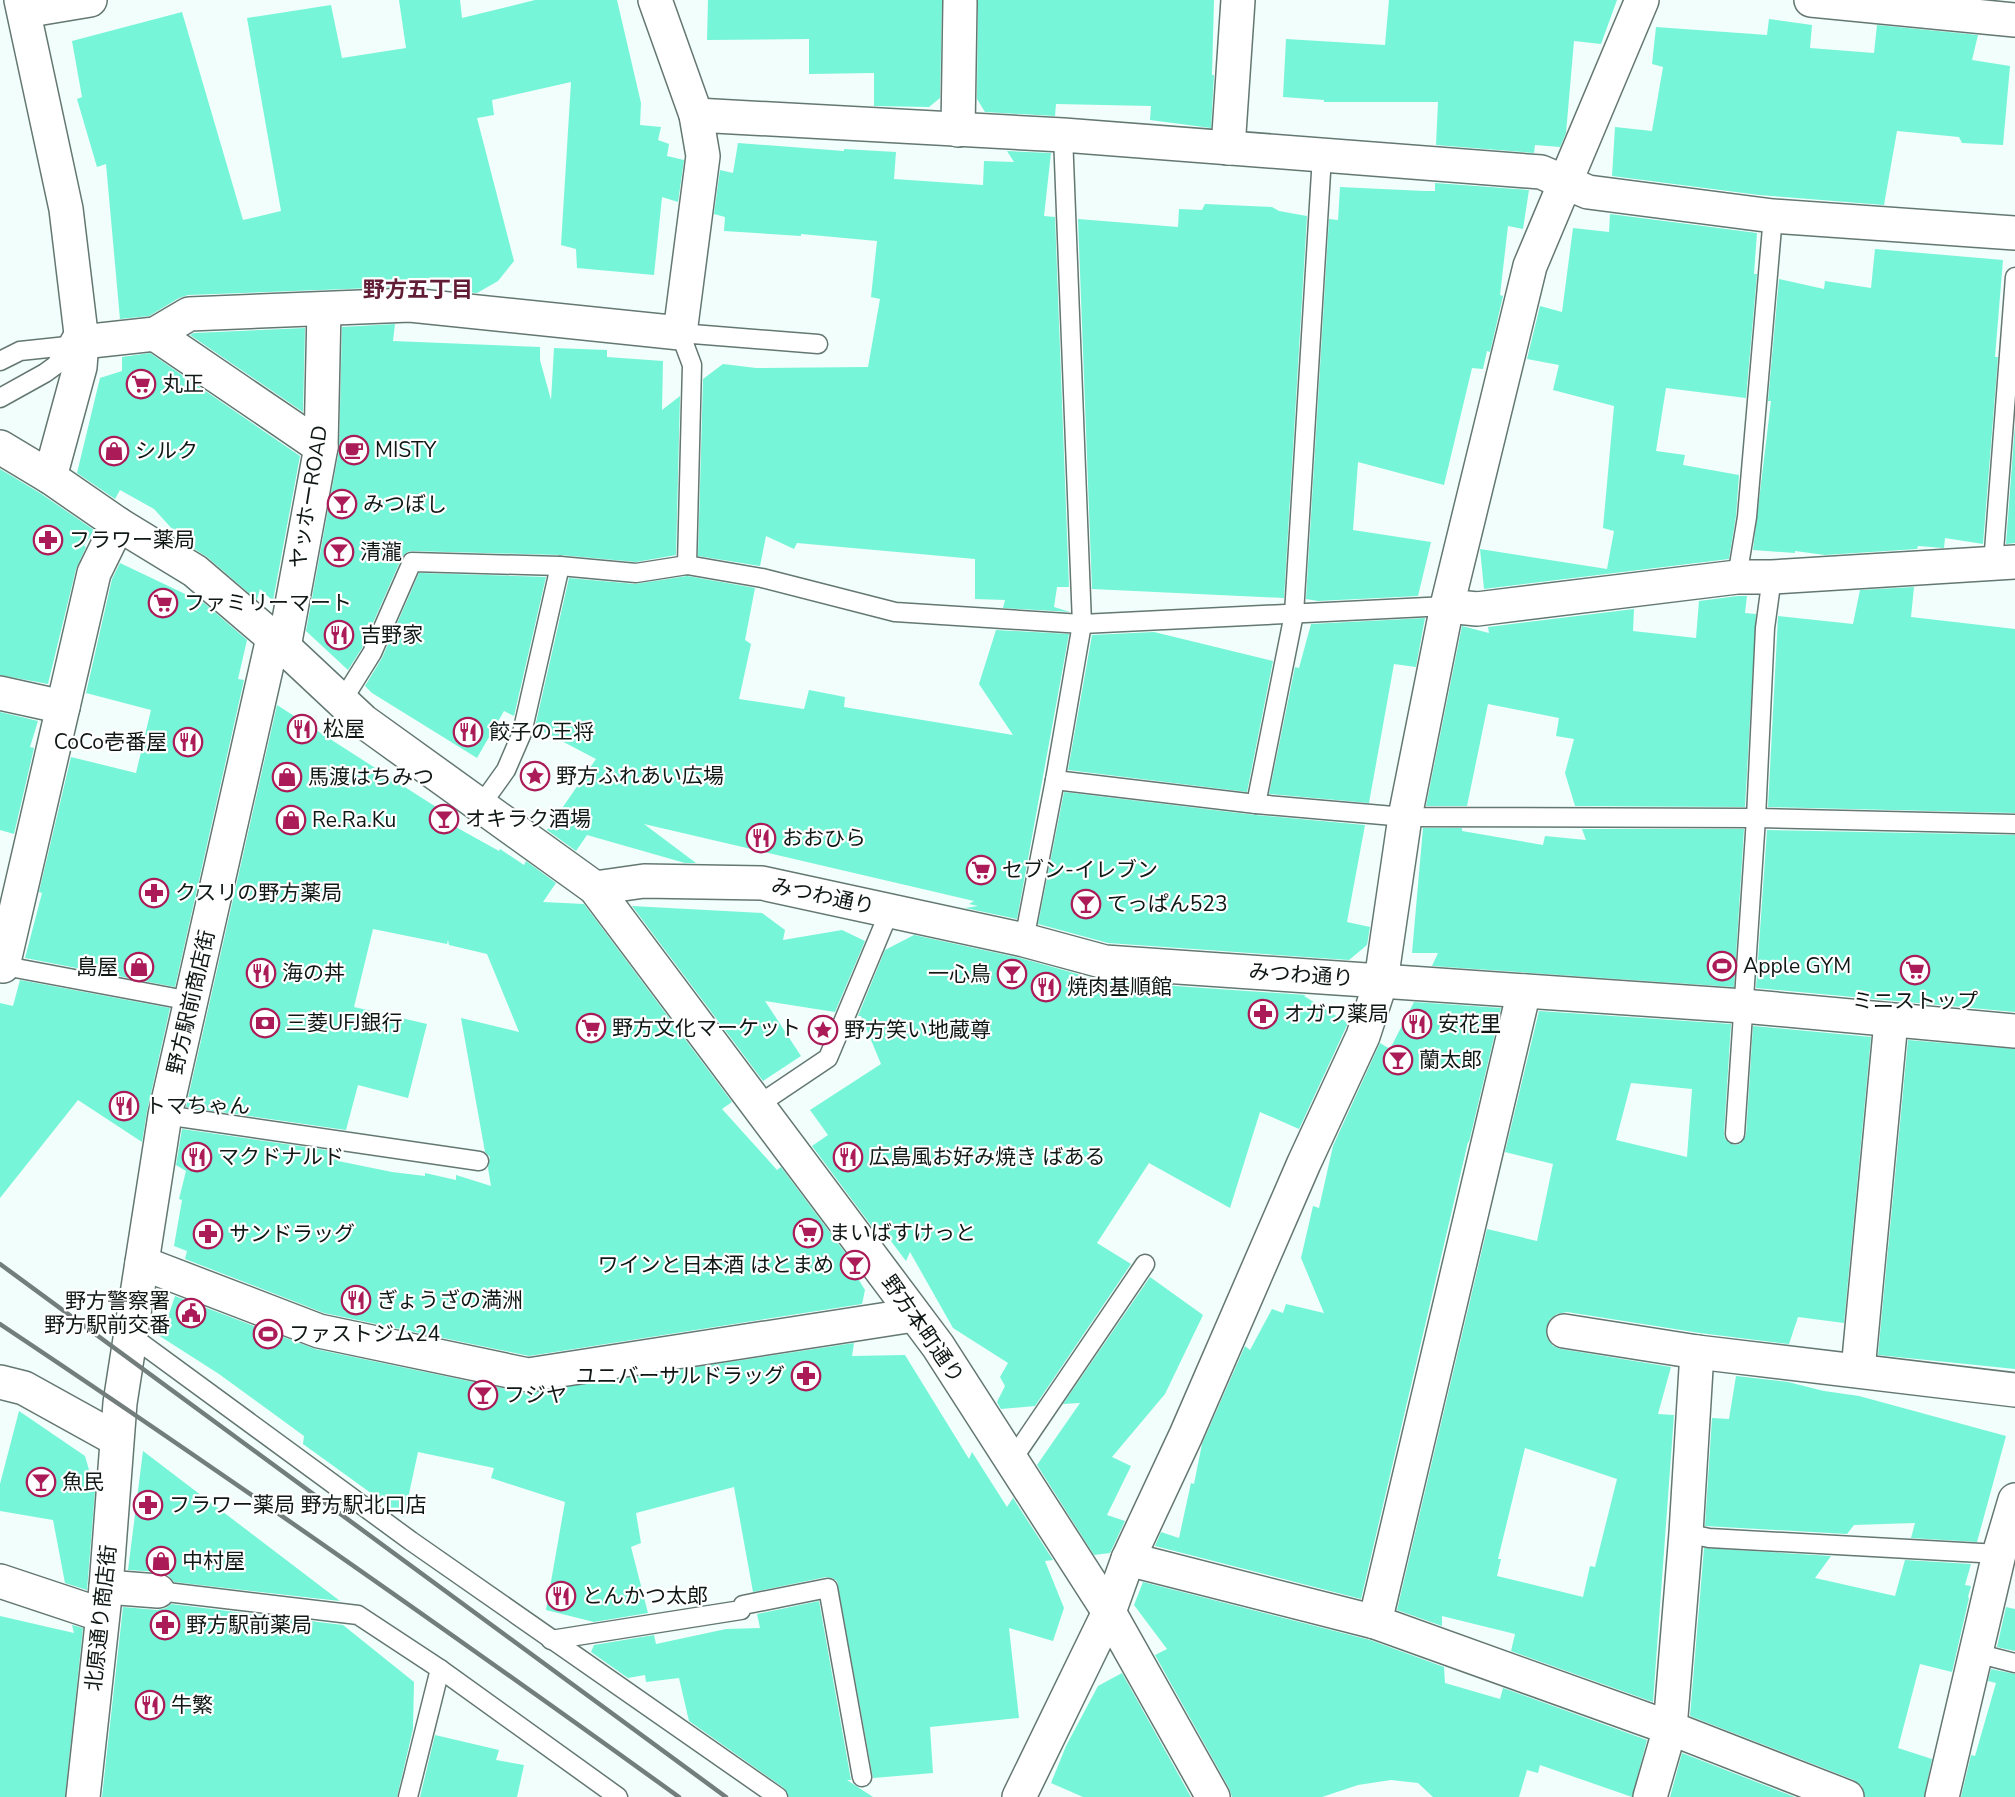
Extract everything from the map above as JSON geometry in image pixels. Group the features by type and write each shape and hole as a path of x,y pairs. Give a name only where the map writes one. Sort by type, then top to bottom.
{"street":[{"path":"50,477 80,367 66,209 23,6 90,0"},
{"path":"76,337 155,334 189,314 410,305 680,333 703,156 696,115 655,0"},
{"path":"1228,148 1238,0"},
{"path":"1019,1797 1109,1612 1128,1559 1186,1435 1304,1163 1363,1036 1382,981 1405,817 1447,606 1530,266 1642,0"},
{"path":"1811,0 2015,20"},
{"path":"958,130 960,2"},
{"path":"696,115 1063,135 1541,172 1588,192 1773,216 2015,234"},
{"name":"ヤッホーROAD","path":"278,642 321,447 324,309"},
{"path":"155,334 321,447"},
{"name":"野方本町通り","path":"0,447 195,571 278,642 363,721 594,888 938,1346 1109,1612 1213,1797"},
{"path":"2,965 94,573 118,524"},
{"path":"1447,606 1477,609 1737,577 1772,577 2004,563"},
{"name":"野方駅前商店街","path":"130,1335 165,1115 278,642"},
{"path":"0,693 63,707"},
{"name":"みつわ通り","path":"594,888 644,881 762,883 1024,940 1105,962 1743,1006 2015,1031"},
{"path":"1376,1622 1524,991"},
{"path":"1858,1370 1891,1021"},
{"path":"142,1263 319,1331 528,1375 914,1315"},
{"path":"1564,1331 1697,1352 2015,1390"},
{"name":"北原通り商店街","path":"83,1797 104,1601 116,1439 130,1335"},
{"path":"1650,1797 1670,1728 1686,1533 1697,1352"},
{"path":"0,1382 24,1388 116,1439"},
{"path":"1942,1797 1999,1554 2015,1500"},
{"path":"1128,1559 1376,1622 1670,1728 1846,1797"},
{"path":"0,1581 104,1601 158,1591"}],"lane":[{"path":"1024,940 1082,624 1063,135"},
{"path":"1256,804 1294,614 1322,156"},
{"path":"1737,577 1747,517 1773,216"},
{"path":"2004,563 2015,277"},
{"path":"687,565 692,366 680,333 818,344"},
{"path":"0,361 20,351 76,337"},
{"path":"0,398 45,373 56,364 76,337"},
{"path":"342,701 372,653 412,562 560,566 636,573 687,565 762,578 895,612 1082,624 1447,606"},
{"path":"481,805 506,770 522,733 560,566"},
{"path":"1735,1134 1756,818 1765,628 1772,577"},
{"path":"1055,780 1256,804 1405,817 1756,818 2015,824"},
{"path":"758,1106 828,1058 890,910"},
{"path":"2,965 191,1001"},
{"path":"165,1115 479,1161"},
{"path":"1012,1460 1145,1264"},
{"path":"130,1335 401,1534 778,1797"},
{"path":"1686,1533 1709,1538 1999,1554"},
{"path":"551,1640 741,1610 743,1605 828,1588 862,1777"},
{"path":"158,1591 358,1616 440,1668 618,1797"},
{"path":"1976,1653 2015,1663"},
{"path":"408,1797 440,1668"}],"building":[{"path":"399,0 460,0 462,18 535,0 617,0 641,103 640,125 661,127 658,140 669,144 667,156 684,160 678,202 662,197 654,275 577,268 576,249 561,245 571,82 492,100 494,115 477,118 514,261 498,281 477,293 466,292 435,278 399,280 399,287 188,295 149,316 120,319 106,164 97,167 77,99 82,97 72,41 182,12 243,220 281,211 247,18 331,5 342,58 406,48"},
{"path":"708,0 942,0 940,98 929,107 874,106 874,73 809,74 809,39 707,40"},
{"path":"978,0 1214,0 1211,128 1150,120 1151,106 1056,104 1055,116 985,112 977,99"},
{"path":"1389,0 1617,0 1601,44 1574,41 1566,133 1560,147 1535,145 1534,153 1436,145 1438,102 1324,102 1324,100 1283,97 1286,39 1385,45"},
{"path":"1769,19 1812,25 1810,48 1874,53 1877,25 1978,35 1972,60 2010,66 2003,145 1962,143 1959,137 1897,131 1884,205 1759,195 1612,176 1615,127 1652,131 1663,67 1652,64 1656,27 1767,35"},
{"path":"738,143 844,151 844,149 896,152 894,179 983,185 984,161 1014,162 1007,151 1051,153 1044,216 1055,217 1069,587 1057,587 1054,607 1070,612 1003,608 1005,600 975,599 975,559 797,543 794,549 766,536 760,566 698,556 703,379 723,364 756,368 868,367 880,299 871,297 877,241 801,234 801,236 724,231 725,217 714,214 720,170 733,173"},
{"path":"1435,183 1529,190 1523,229 1508,226 1500,295 1503,296 1490,352 1487,351 1483,369 1472,368 1444,485 1358,462 1353,530 1431,542 1418,596 1318,601 1306,599 1329,219 1338,220 1340,187 1435,191"},
{"path":"1205,204 1272,207 1279,211 1307,216 1284,598 1092,589 1078,219 1178,227 1179,209 1202,210"},
{"path":"1610,214 1757,233 1754,274 1757,274 1746,398 1666,388 1656,451 1685,455 1683,465 1739,475 1736,516 1729,559 1484,589 1480,549 1607,569 1614,531 1603,528 1614,406 1553,390 1559,365 1527,359 1540,306 1562,312 1573,228 1609,232"},
{"path":"1875,249 2003,260 1995,357 1998,357 1983,544 1945,538 1944,548 1918,546 1917,549 1825,555 1795,551 1795,553 1753,550 1771,401 1768,401 1779,279 1824,289 1825,281 1871,288"},
{"path":"395,324 393,341 540,347 540,360 551,400 554,348 607,350 607,357 663,361 662,410 680,396 676,555 636,562 560,555 407,552 402,557 362,648 348,670 306,631 339,450 342,327"},
{"path":"305,328 303,412 190,335 194,333"},
{"path":"150,353 300,456 273,601 260,589 257,600 207,557 185,543 154,509 120,490 115,499 77,473 100,378 122,371 122,357"},
{"path":"2015,424 2015,543 2006,544"},
{"path":"0,469 94,530 84,546 86,547 76,569 48,684 0,675"},
{"path":"120,563 204,603 247,640 238,679 244,680 175,987 25,958 42,893 39,892 71,757 136,773 151,710 86,693 112,579"},
{"path":"419,573 546,577 514,716 504,711 477,758 372,693 365,686 382,658"},
{"path":"687,576 755,588 745,640 751,644 739,699 804,709 809,690 845,697 844,707 1013,735 979,684 996,630 1069,634 1017,919 965,908 978,906 969,904 974,901 644,824 696,863 685,863 587,835 576,851 547,830 596,759 535,727 569,578 635,584"},
{"path":"1914,587 1911,617 2015,629 2015,813 1768,807 1778,616 1853,624 1860,590"},
{"path":"1747,596 1745,613 1756,614 1745,807 1575,806 1565,773 1574,739 1556,736 1559,718 1488,704 1467,806 1426,806 1462,626 1489,633 1488,627 1634,609 1633,631 1696,638 1699,601"},
{"path":"1425,618 1416,667 1394,664 1369,803 1269,794 1295,667 1299,668 1311,624"},
{"path":"1154,632 1273,661 1247,792 1068,770 1092,635"},
{"path":"277,705 447,814 445,821 499,851 500,849 524,865 526,861 556,883 543,902 584,904 732,1102 722,1109 777,1170 781,1167 855,1266 847,1261 865,1290 862,1304 529,1356 324,1313 185,1259 187,1251 174,1246 182,1200 179,1199 186,1171 176,1165 182,1129 340,1152 338,1161 392,1172 425,1176 425,1173 456,1180 456,1175 491,1186 488,1168 490,1157 485,1152 461,1018 519,1032 487,954 449,945 448,940 447,944 373,929 354,1007 427,1024 408,1098 358,1085 346,1130 186,1107"},
{"path":"0,712 38,721 30,747 34,748 14,834 0,830"},
{"path":"1064,792 1255,815 1365,825 1347,922 1370,927 1367,945 1349,960 1108,943 1038,924"},
{"path":"1423,828 1462,828 1462,831 1543,845 1545,836 1586,840 1582,829 1744,829 1734,987 1432,966 1438,953 1412,953"},
{"path":"1767,830 2015,835 2015,1012 1756,988"},
{"path":"632,906 762,913 785,930 783,940 842,930 865,941 835,1012 765,1001 801,1056 763,1081"},
{"path":"914,935 1020,958 1103,981 1306,995 1304,996 1348,1023 1299,1129 1260,1112 1230,1208 1149,1163 1097,1243 1131,1264 1035,1406 1001,1409 997,1402 1005,1386 1000,1377 1008,1363 953,1328 910,1252 906,1261 878,1224 876,1232 812,1146 828,1135 810,1110 881,1064 861,1016 858,1016 885,950"},
{"path":"20,980 170,1008 142,1142 78,1100 0,1198 0,1003 13,1006"},
{"path":"1414,1002 1501,1008 1361,1599 1155,1546 1161,1532 1179,1538 1202,1444 1245,1346 1250,1350 1272,1309 1283,1313 1286,1304 1324,1313 1301,1258 1313,1206 1319,1208 1333,1146 1380,1043 1390,1049"},
{"path":"1539,1011 1731,1024 1724,1133 1725,1139 1734,1145 1740,1144 1746,1135 1753,1026 1871,1037 1844,1323 1798,1317 1789,1344 1700,1333 1567,1312 1557,1314 1550,1319 1546,1328 1547,1338 1553,1346 1561,1349 1671,1367 1658,1414 1674,1415 1653,1702 1511,1651 1515,1634 1442,1616 1442,1626 1397,1610 1487,1229 1537,1241 1553,1164 1505,1152","holes":["1631,1083 1692,1089 1687,1157 1616,1140","1525,1448 1617,1479 1595,1567 1590,1566 1583,1597 1497,1576 1501,1559 1498,1559"]},
{"path":"1908,1040 2015,1049 2015,1369 1878,1355"},
{"path":"1150,1277 1203,1315 1165,1394 1112,1457 1131,1466 1107,1515 1125,1521 1110,1553 1094,1555 1037,1465 1080,1403 1063,1404"},
{"path":"175,1296 315,1349 525,1393 854,1343 852,1356 905,1355 969,1459 972,1452 1007,1507 1013,1498 1053,1560 1045,1561 1064,1608 1053,1641 1009,1628 1019,1718 930,1727 933,1773 873,1778 837,1581 826,1577 753,1592 734,1487 636,1513 641,1543 631,1547 648,1613 594,1622 546,1610 565,1502 491,1478 494,1468 418,1452 404,1517 303,1444 304,1436 219,1374 158,1335 168,1317"},
{"path":"1736,1376 1788,1382 1824,1391 1859,1396 2006,1436 1977,1542 1911,1538 1915,1523 1854,1525 1847,1534 1705,1526 1712,1418 1729,1419"},
{"path":"19,1411 85,1456 95,1491 87,1590 65,1583 53,1520 0,1511 0,1484"},
{"path":"143,1451 340,1601 174,1582 168,1575 160,1572 128,1570"},
{"path":"1704,1548 1831,1556 1815,1578 1895,1596 1905,1560 1971,1564 1965,1585 1971,1586 1969,1598 1952,1672 1920,1664 1898,1748 1932,1759 1924,1797 1865,1797 1862,1786 1854,1780 1690,1716"},
{"path":"1143,1582 1370,1640 1444,1667 1445,1683 1500,1699 1503,1688 1647,1740 1632,1797 1540,1765 1538,1773 1527,1770 1519,1797 1433,1797 1418,1783 1391,1780 1358,1785 1322,1797 1232,1797 1155,1655 1167,1649 1134,1605"},
{"path":"819,1601 851,1780 847,1780 873,1797 789,1797 784,1788 689,1721 679,1678 646,1682 645,1675 628,1678 591,1652 594,1645 654,1635 656,1644 726,1629 760,1628 757,1614"},
{"path":"171,1604 343,1625 414,1682 413,1729 397,1797 102,1797 123,1607 157,1610"},
{"path":"2006,1607 2015,1609 2015,1651 1997,1647"},
{"path":"0,1616 74,1633 72,1625 83,1628 65,1797 0,1797"},
{"path":"1991,1669 2015,1674 2015,1797 1961,1797 1971,1755 1975,1756 1996,1683 1988,1681"},
{"path":"1122,1673 1191,1797 1083,1797 1051,1783 1066,1746 1098,1686"},
{"path":"435,1735 499,1750 496,1760 524,1765 517,1797 420,1797"},
{"path":"1682,1753 1795,1797 1670,1797"}],"railway":[{"path":"0,1264 726,1797"},
{"path":"0,1324 342,1558 679,1797"}],"place":[{"name":"丸正","path":"141,384"},
{"name":"MISTY","path":"354,450"},
{"name":"シルク","path":"114,451"},
{"name":"みつぼし","path":"342,504"},
{"name":"フラワー薬局","path":"48,540"},
{"name":"清瀧","path":"339,552"},
{"name":"ファミリーマート","path":"163,603"},
{"name":"吉野家","path":"339,635"},
{"name":"松屋","path":"302,729"},
{"name":"餃子の王将","path":"468,732"},
{"name":"CoCo壱番屋","path":"188,742"},
{"name":"野方ふれあい広場","path":"535,776"},
{"name":"馬渡はちみつ","path":"287,777"},
{"name":"オキラク酒場","path":"444,819"},
{"name":"Re.Ra.Ku","path":"291,820"},
{"name":"おおひら","path":"761,838"},
{"name":"セブン-イレブン","path":"981,870"},
{"name":"クスリの野方薬局","path":"154,893"},
{"name":"てっぱん523","path":"1086,904"},
{"name":"Apple GYM","path":"1722,966"},
{"name":"島屋","path":"139,967"},
{"name":"ミニストップ","path":"1915,970"},
{"name":"海の丼","path":"261,973"},
{"name":"一心鳥","path":"1012,974"},
{"name":"焼肉基順館","path":"1046,987"},
{"name":"オガワ薬局","path":"1263,1014"},
{"name":"三菱UFJ銀行","path":"265,1023"},
{"name":"安花里","path":"1417,1024"},
{"name":"野方文化マーケット","path":"591,1028"},
{"name":"野方笑い地蔵尊","path":"823,1030"},
{"name":"蘭太郎","path":"1398,1060"},
{"name":"トマちゃん","path":"124,1106"},
{"name":"マクドナルド","path":"197,1157"},
{"name":"広島風お好み焼き ばある","path":"848,1157"},
{"name":"まいばすけっと","path":"808,1233"},
{"name":"サンドラッグ","path":"208,1234"},
{"name":"ワインと日本酒 はとまめ","path":"855,1265"},
{"name":"ぎょうざの満洲","path":"356,1300"},
{"name":"野方警察署 野方駅前交番","path":"191,1313"},
{"name":"ファストジム24","path":"268,1334"},
{"name":"ユニバーサルドラッグ","path":"806,1376"},
{"name":"フジヤ","path":"483,1395"},
{"name":"魚民","path":"41,1482"},
{"name":"フラワー薬局 野方駅北口店","path":"148,1505"},
{"name":"中村屋","path":"161,1561"},
{"name":"とんかつ太郎","path":"561,1596"},
{"name":"野方駅前薬局","path":"165,1625"},
{"name":"牛繁","path":"150,1705"}],"district":[{"name":"野方五丁目","path":"418,289"}]}
